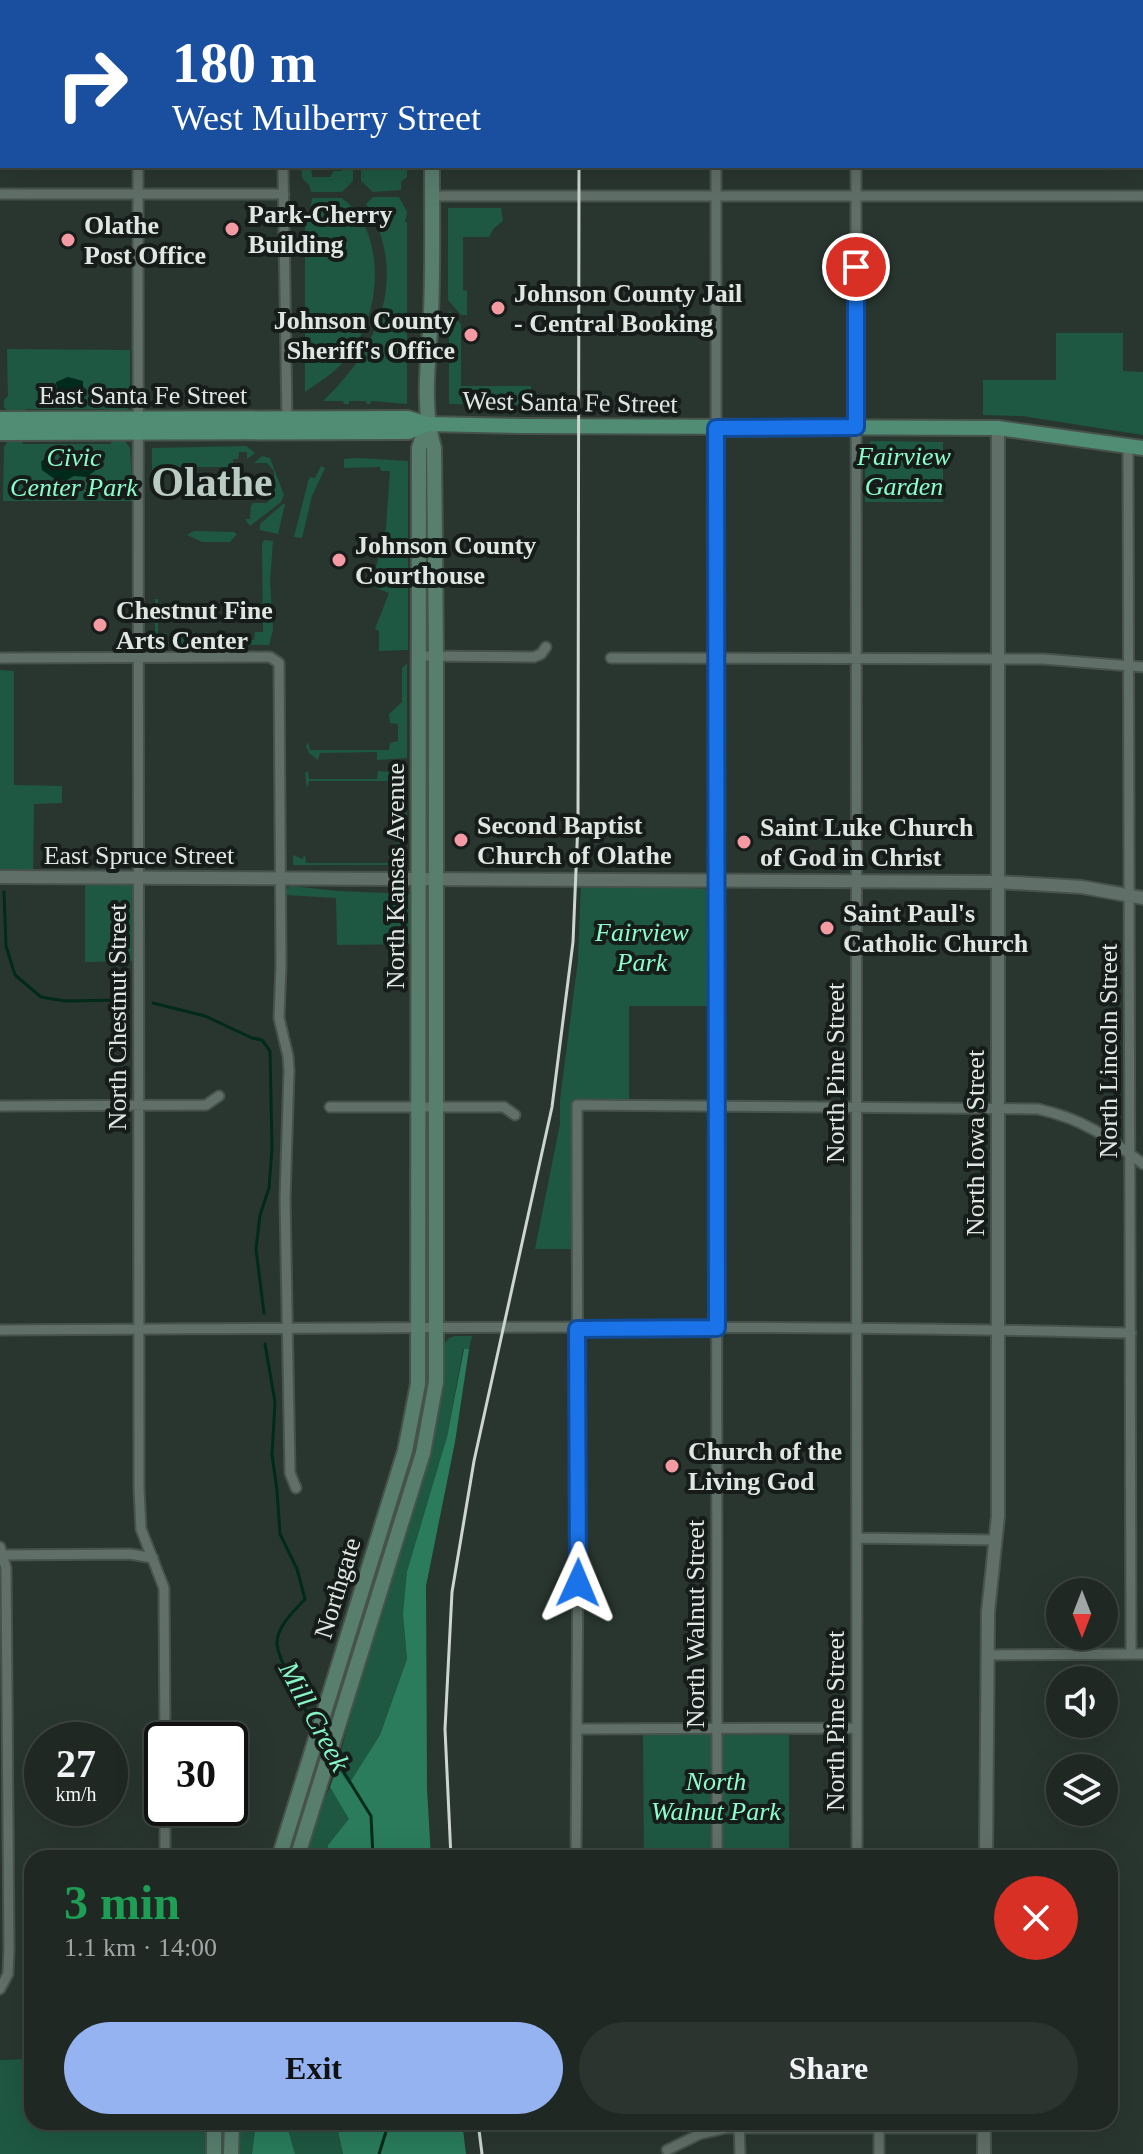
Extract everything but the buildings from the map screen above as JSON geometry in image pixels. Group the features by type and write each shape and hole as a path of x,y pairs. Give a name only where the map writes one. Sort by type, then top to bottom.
{"main road":[{"name":"North Kansas Avenue","path":"420,1329 419,448 427,424 432,168"},
{"name":"West Santa Fe Street","path":"287,425 408,418 427,424 998,428 1136,448"},
{"name":"East Santa Fe Street","path":"0,419 137,426"},
{"name":"North Kansas Avenue","path":"427,424 434,448 437,1329"},
{"name":"East Santa Fe Street","path":"0,433 137,426 287,425"},
{"name":"Northgate","path":"281,1850 405,1451 418,1384 420,1329"},
{"name":"Northgate","path":"300,1850 423,1453 436,1382 437,1329"},
{"path":"214,2130 214,2154"},
{"path":"231,2154 232,2130"}],"street":[{"name":"North Chestnut Street","path":"138,168 141,1529 164,1588 165,1722"},
{"path":"283,168 287,425"},
{"name":"North Walnut Street","path":"716,168 717,1850"},
{"name":"North Pine Street","path":"856,168 857,1850"},
{"path":"0,194 284,194"},
{"path":"432,196 1143,196"},
{"name":"North Iowa Street","path":"986,1850 988,1612 998,1516 998,428"},
{"name":"North Lincoln Street","path":"1131,1654 1130,1154 1136,897 1130,666 1136,448"},
{"path":"419,656 534,657 546,647"},
{"path":"0,658 274,658 279,663 279,1018 289,1071 285,1199 286,1329 290,1473 296,1488"},
{"path":"611,658 997,659 1143,667"},
{"name":"East Spruce Street","path":"0,877 998,882 1082,887 1136,897"},
{"path":"0,1106 206,1105 219,1096"},
{"path":"576,1850 577,1105 1038,1109 1060,1114 1098,1130 1143,1164"},
{"path":"330,1107 504,1107 515,1115"},
{"path":"0,1330 717,1328 1131,1333"},
{"path":"858,1538 996,1540"},
{"path":"0,1989 8,1974 9,1949 6,1568 1,1552 130,1554 153,1558"},
{"path":"987,1655 1143,1654"},
{"path":"577,1729 857,1728"},
{"path":"165,1826 165,1850"},
{"path":"667,2150 700,2134 717,2130"},
{"path":"739,2130 740,2154"},
{"path":"879,2130 879,2154"},
{"path":"984,2130 984,2154"}],"green space":[{"path":"301,168 311,168 312,177 330,177 334,171 353,168 353,181 342,192 311,192 302,178"},
{"path":"361,168 407,168 401,190 373,192 361,181"},
{"path":"373,197 399,197 407,212 407,404 323,401 360,358 382,310 386,257 379,231 366,204"},
{"path":"312,198 342,198 355,210 367,232 375,271 370,310 355,346 335,370 305,392 305,359 309,358 309,340 305,339 305,223 309,219"},
{"path":"448,208 501,208 503,221 489,237 463,237 463,290 467,291 467,315 461,315 448,300"},
{"path":"449,310 461,324 461,386 531,386 531,397 542,398 542,406 449,404"},
{"path":"1056,333 1123,333 1123,371 1143,372 1143,435 1022,416 983,415 983,380 1056,380"},
{"name":"Civic Center Park","path":"7,349 130,350 130,407 124,412 113,413 109,409 26,409 22,413 9,412 4,407 8,396"},
{"name":"Civic Center Park","path":"21,440 23,444 110,444 114,440 124,440 130,448 133,501 3,501 4,447 8,441"},
{"name":"Fairview Garden","path":"871,441 943,442 943,502 865,502 865,449"},
{"path":"246,446 255,453 247,459 247,452 239,452 238,459 233,459 233,467 160,467 152,496 152,448"},
{"path":"262,456 270,458 284,495 281,502 250,526 245,519 250,519 253,503 267,503 274,495 274,471 267,463 254,463"},
{"path":"344,459 408,461 408,650 379,651 379,631 375,629 389,593 371,586 386,528 390,471 381,471 380,467 344,468"},
{"path":"321,466 325,468 312,496 302,538 294,537 308,482 310,477 315,478"},
{"path":"283,504 278,534 260,530 260,524"},
{"path":"194,531 237,534 230,542 202,542 187,535"},
{"path":"264,540 273,541 270,582 273,630 269,645 203,644 206,632 210,634 210,640 254,640 255,632 263,632"},
{"path":"155,599 158,599 158,633 167,633 167,642 179,642 180,633 192,635 192,644 151,645 151,635 155,633"},
{"path":"407,663 407,758 377,760 377,752 320,753 318,760 309,753 308,742 310,750 389,750 390,743 398,741 398,724 390,723 389,714 402,702 402,668"},
{"path":"0,670 14,671 14,785 62,786 62,803 34,804 33,872 0,871"},
{"path":"308,771 309,779 377,779 378,771 407,773 407,781 389,778 388,781 309,781 307,789 305,773"},
{"path":"396,782 407,784 406,865 293,865 293,855 302,859 305,855 306,863 390,863 390,856 398,855"},
{"path":"85,883 127,883 134,887 134,961 85,962"},
{"name":"Fairview Park","path":"581,883 706,889 713,899 713,1006 629,1006 629,1100 572,1100 572,1249 535,1249 560,1124 560,1100 578,960"},
{"path":"291,886 409,894 413,898 413,944 337,945 336,898 285,895 286,889"},
{"path":"455,1336 472,1336 469,1349 463,1349 447,1437 403,1614 407,1659 380,1735 349,1785 337,1767 431,1452 439,1413 444,1344"},
{"path":"464,1349 469,1349 455,1442 426,1586 427,1789 431,1850 328,1850 328,1845 349,1819 330,1787 337,1767 349,1784 380,1735 407,1659 403,1614 407,1572 447,1437"},
{"name":"North Walnut Park","path":"643,1735 789,1735 789,1850 644,1850"},
{"path":"330,1787 350,1819 328,1845 328,1850 307,1850"},
{"path":"24,2059 24,2130 209,2130 209,2154 0,2154 0,2060"},
{"path":"239,2130 255,2130 252,2154 239,2154"},
{"path":"255,2130 288,2130 295,2154 252,2154"},
{"path":"288,2130 338,2130 343,2154 295,2154"},
{"path":"338,2130 463,2130 466,2154 343,2154"}],"shaded area":[{"path":"68,377 83,381 83,390 70,395 57,390 56,382"},
{"path":"72,456 78,459 88,456 97,469 87,477 74,476 65,481 53,478 42,470 41,462 46,457 60,461"}],"waterway":[{"name":"Mill Creek","path":"4,892 6,946 15,975 41,997 65,1001 124,1000"},
{"name":"Mill Creek","path":"153,1003 205,1016 262,1040 270,1051 272,1148 269,1188 260,1215 256,1249 264,1313"},
{"name":"Mill Creek","path":"265,1344 275,1402 272,1455 280,1534 297,1569 305,1599 283,1624 277,1642 286,1671 314,1724"},
{"name":"Mill Creek","path":"335,1758 371,1816 373,1850"},
{"name":"Mill Creek","path":"379,2154 386,2130"}],"railway":[{"path":"451,1850 445,1729 452,1592 474,1461 552,1107 573,942 578,822 579,168"},
{"path":"479,2130 482,2154"}],"place":[{"name":"Park-Cherry Building","path":"232,229"},
{"name":"Olathe Post Office","path":"68,240"},
{"name":"Johnson County Jail - Central Booking","path":"498,308"},
{"name":"Johnson County Sheriff's Office","path":"471,335"},
{"name":"Johnson County Courthouse","path":"339,560"},
{"name":"Chestnut Fine Arts Center","path":"100,625"},
{"name":"Second Baptist Church of Olathe","path":"461,840"},
{"name":"Saint Luke Church of God in Christ","path":"744,842"},
{"name":"Saint Paul's Catholic Church","path":"827,928"},
{"name":"Church of the Living God","path":"672,1466"}],"district":[{"name":"Olathe","path":"212,481"}],"route":[{"path":"578,1583 577,1329 717,1328 716,428 856,427 856,267"}]}
